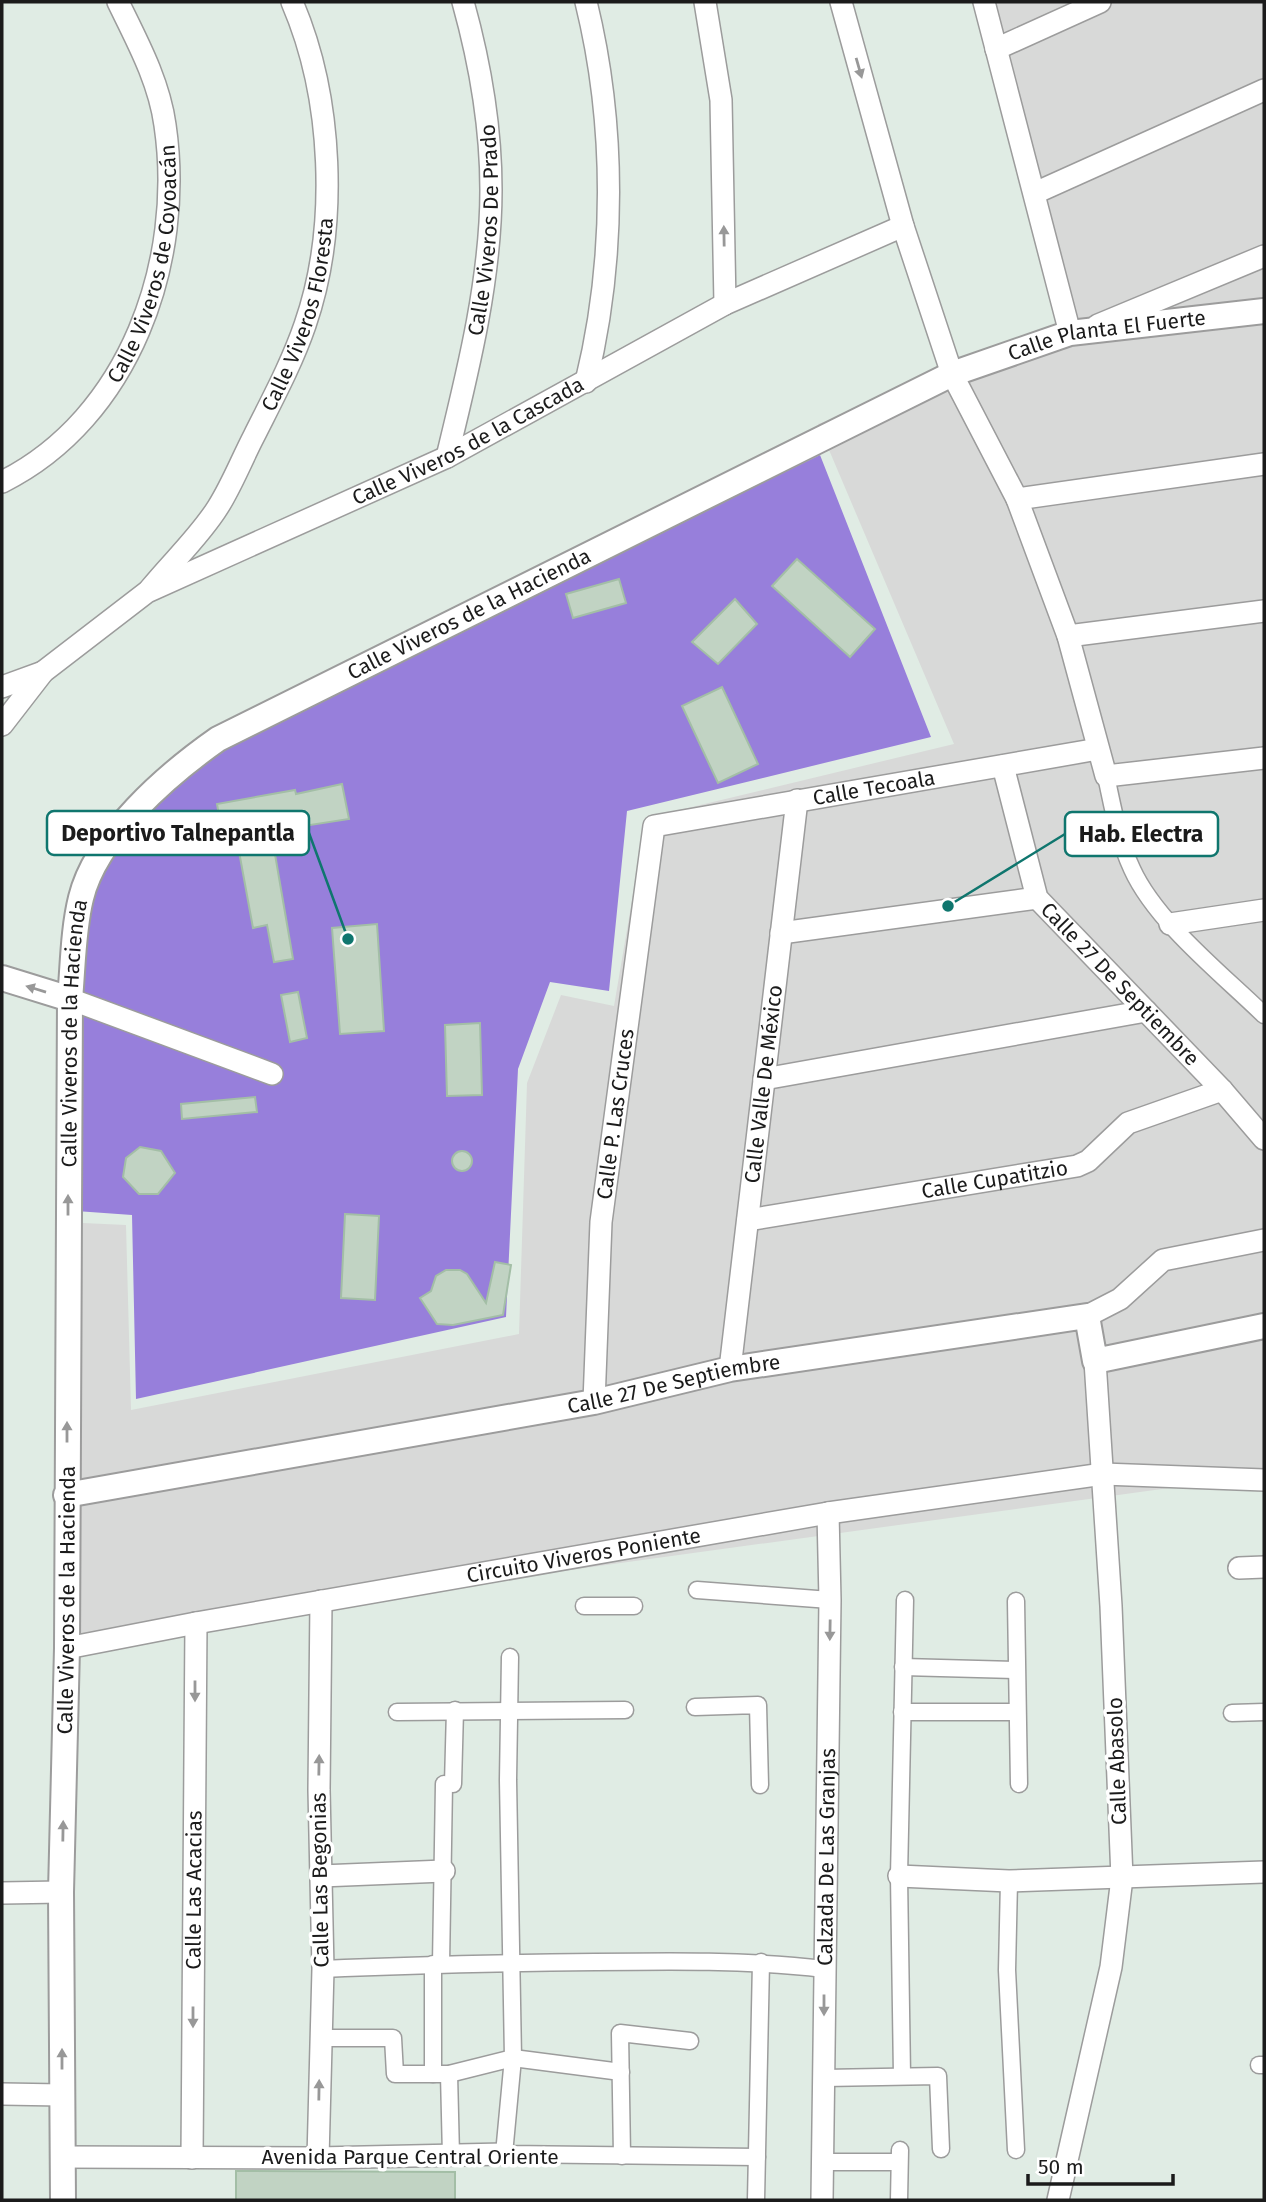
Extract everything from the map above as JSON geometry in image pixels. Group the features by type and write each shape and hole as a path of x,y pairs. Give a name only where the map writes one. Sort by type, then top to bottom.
{"street":[{"name":"Calle Viveros de Coyoacán","path":"2,482 31,467 71,433 105,394 129,356 145,315 163,248 170,177 165,123 150,67 118,2"},
{"name":"Calle Viveros Floresta","path":"147,592 217,508 306,325 322,262 327,206 326,149 316,81 292,2"},
{"name":"Calle Viveros De Prado","path":"447,457 487,258 491,190 487,120 474,43 463,2"},
{"path":"586,2 602,81 607,145 604,275 598,335 586,382"},
{"path":"705,2 720,100 725,304"},
{"path":"841,2 903,226 952,374 1017,499 1068,636 1106,776 1116,828 1133,871 1170,924 1264,1015"},
{"path":"984,2 1035,193 1080,331 1264,256"},
{"path":"996,49 1100,2"},
{"path":"1035,193 1264,90"},
{"name":"Calle Viveros de la Cascada","path":"2,724 43,672 147,592 447,457 725,304 903,226"},
{"name":"Calle Planta El Fuerte","path":"952,374 1080,331 1264,311"},
{"name":"Calle Viveros de la Hacienda","path":"63,2200 61,1892 67,1648 70,999 81,898 96,863 136,807 182,764 209,745 952,374"},
{"path":"1017,499 1264,464"},
{"path":"1068,636 1264,611"},
{"name":"Calle Viveros de la Cascada","path":"2,687 43,672"},
{"name":"Calle Tecoala","path":"653,829 661,823 1098,748"},
{"path":"1106,776 1264,758"},
{"name":"Calle 27 De Septiembre","path":"1003,766 1037,898 1222,1090 1264,1139"},
{"name":"Calle Valle De México","path":"730,1369 797,800"},
{"name":"Calle P. Las Cruces","path":"594,1402 601,1222 653,829"},
{"path":"781,933 1037,898"},
{"path":"1170,924 1264,910"},
{"path":"2,978 70,999 272,1074"},
{"path":"764,1079 1146,1011"},
{"name":"Calle Cupatitzio","path":"748,1220 1077,1166 1088,1161 1128,1123 1222,1090"},
{"name":"Calle 27 De Septiembre","path":"66,1494 594,1402 730,1369 1087,1317 1120,1299 1163,1260 1264,1240"},
{"name":"Calle Abasolo","path":"1058,2200 1111,1967 1122,1878 1103,1474 1095,1361 1087,1317"},
{"path":"1095,1361 1264,1326"},
{"name":"Circuito Viveros Poniente","path":"67,1648 828,1513 1103,1474 1264,1480"},
{"name":"Calzada De Las Granjas","path":"822,2200 830,1600 828,1513"},
{"path":"1239,1568 1264,1567"},
{"path":"697,1590 830,1600"},
{"path":"902,2076 898,1968 905,1600"},
{"name":"Calle Las Begonias","path":"318,2158 323,1969 321,1601"},
{"path":"1016,1601 1015,1670 1019,1784"},
{"path":"584,1606 634,1606"},
{"name":"Calle Las Acacias","path":"192,2158 196,1623"},
{"path":"503,2154 513,2058 508,1780 510,1657"},
{"path":"903,1667 1015,1670"},
{"path":"695,1707 758,1705 760,1785"},
{"path":"451,2156 441,2074 437,1964 455,1710"},
{"path":"397,1712 625,1710"},
{"path":"902,1712 1017,1712"},
{"path":"1231,1713 1264,1712"},
{"path":"321,1876 444,1871"},
{"path":"899,1876 1009,1881 1264,1872"},
{"path":"1009,1881 1007,1970 1016,2150"},
{"path":"2,1894 61,1892"},
{"path":"756,2200 761,1962"},
{"path":"323,1969 437,1964 761,1962 824,1969"},
{"path":"622,2156 620,2033 691,2041"},
{"path":"320,2038 393,2038 395,2074 441,2074 513,2058 621,2073"},
{"path":"824,2078 938,2076 941,2149"},
{"path":"2,2094 62,2095"},
{"name":"Avenida Parque Central Oriente","path":"64,2157 318,2158 503,2154 757,2158"},
{"path":"822,2162 900,2156 899,2200"}],"shaded area":[{"path":"973,2 1264,2 1264,1475 72,1638 83,1223 126,1225 131,1410 519,1334 527,1083 561,995 614,1006 646,818 954,744 818,424 1068,337"},
{"path":"820,455 931,737 627,811 609,991 550,982 518,1069 506,1317 136,1399 132,1215 76,1211 78,1018 86,897 142,815 213,755 298,704"}],"building":[{"path":"797,559 875,629 850,657 772,586"},
{"path":"619,579 626,603 573,618 566,594"},
{"path":"735,599 757,624 718,664 692,642"},
{"path":"722,687 758,764 718,783 682,706"},
{"path":"342,784 349,819 271,831 293,959 274,962 267,925 253,928 236,835 223,838 217,804 295,790 296,794"},
{"path":"377,924 384,1031 340,1034 332,928"},
{"path":"298,992 307,1038 290,1042 281,995"},
{"path":"480,1023 482,1095 447,1096 445,1025"},
{"path":"255,1097 257,1112 182,1119 181,1104"},
{"path":"140,1147 161,1151 175,1173 158,1194 139,1194 123,1177 126,1158"},
{"path":"462,1151 469,1154 472,1161 469,1168 462,1171 455,1168 452,1161 455,1154"},
{"path":"345,1214 379,1216 375,1300 341,1298"},
{"path":"495,1262 511,1265 503,1315 453,1325 437,1324 420,1298 431,1291 436,1276 446,1270 460,1270 467,1274 486,1303"},
{"path":"236,2171 455,2172 455,2200 236,2200"}],"place":[{"name":"Hab. Electra","path":"948,906"},
{"name":"Deportivo Talnepantla","path":"348,939"}]}
